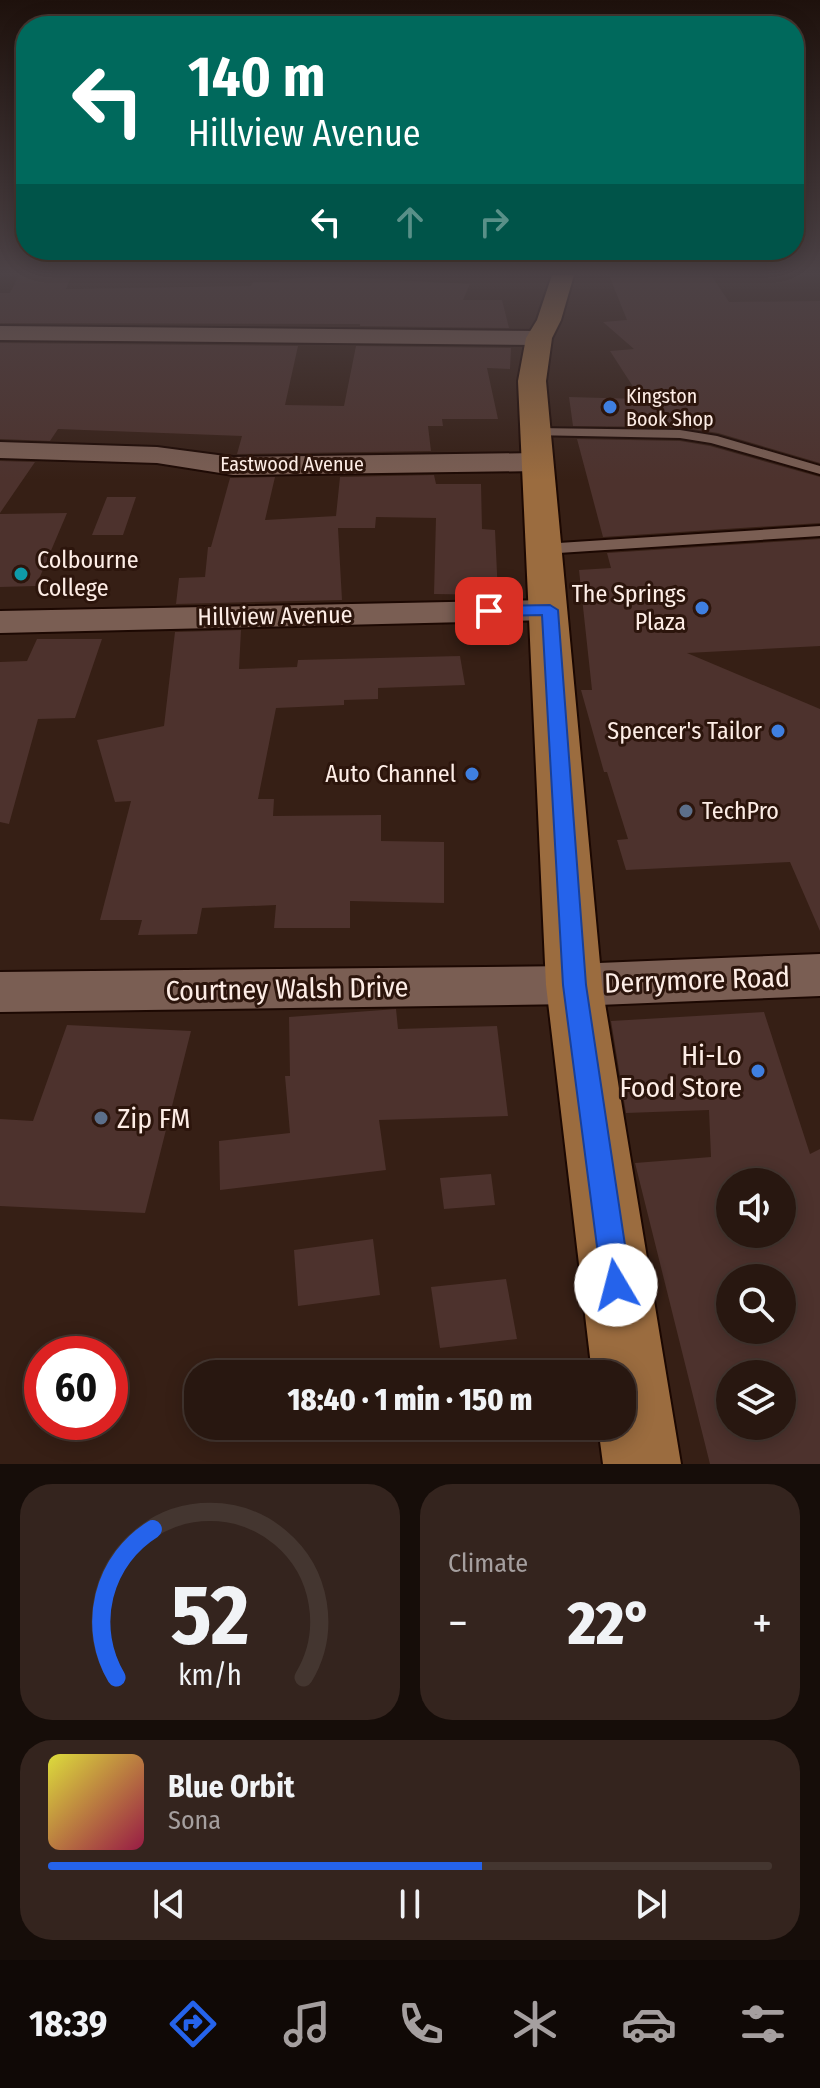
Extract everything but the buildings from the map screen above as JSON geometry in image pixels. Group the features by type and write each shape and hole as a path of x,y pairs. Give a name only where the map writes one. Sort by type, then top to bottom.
{"main road":[{"path":"538,343 532,381 574,985 642,1464"}],"street":[{"name":"Eastwood Avenue","path":"0,450 157,455 233,466 536,447"},
{"name":"Hillview Avenue","path":"0,622 550,610"},
{"name":"Derrymore Road","path":"574,985 820,975"},
{"name":"Courtney Walsh Drive","path":"0,992 574,985"}],"lane":[{"path":"536,447 689,435 820,470"},
{"path":"543,549 820,531"}],"place":[{"name":"Kingston Book Shop","path":"610,407"},
{"name":"Colbourne College","path":"21,574"},
{"name":"The Springs Plaza","path":"702,608"},
{"name":"Spencer's Tailor","path":"778,731"},
{"name":"Auto Channel","path":"472,774"},
{"name":"TechPro","path":"686,811"},
{"name":"Hi-Lo Food Store","path":"758,1071"},
{"name":"Zip FM","path":"101,1118"}],"route":[{"path":"489,611 550,610 574,985 616,1285"}]}
